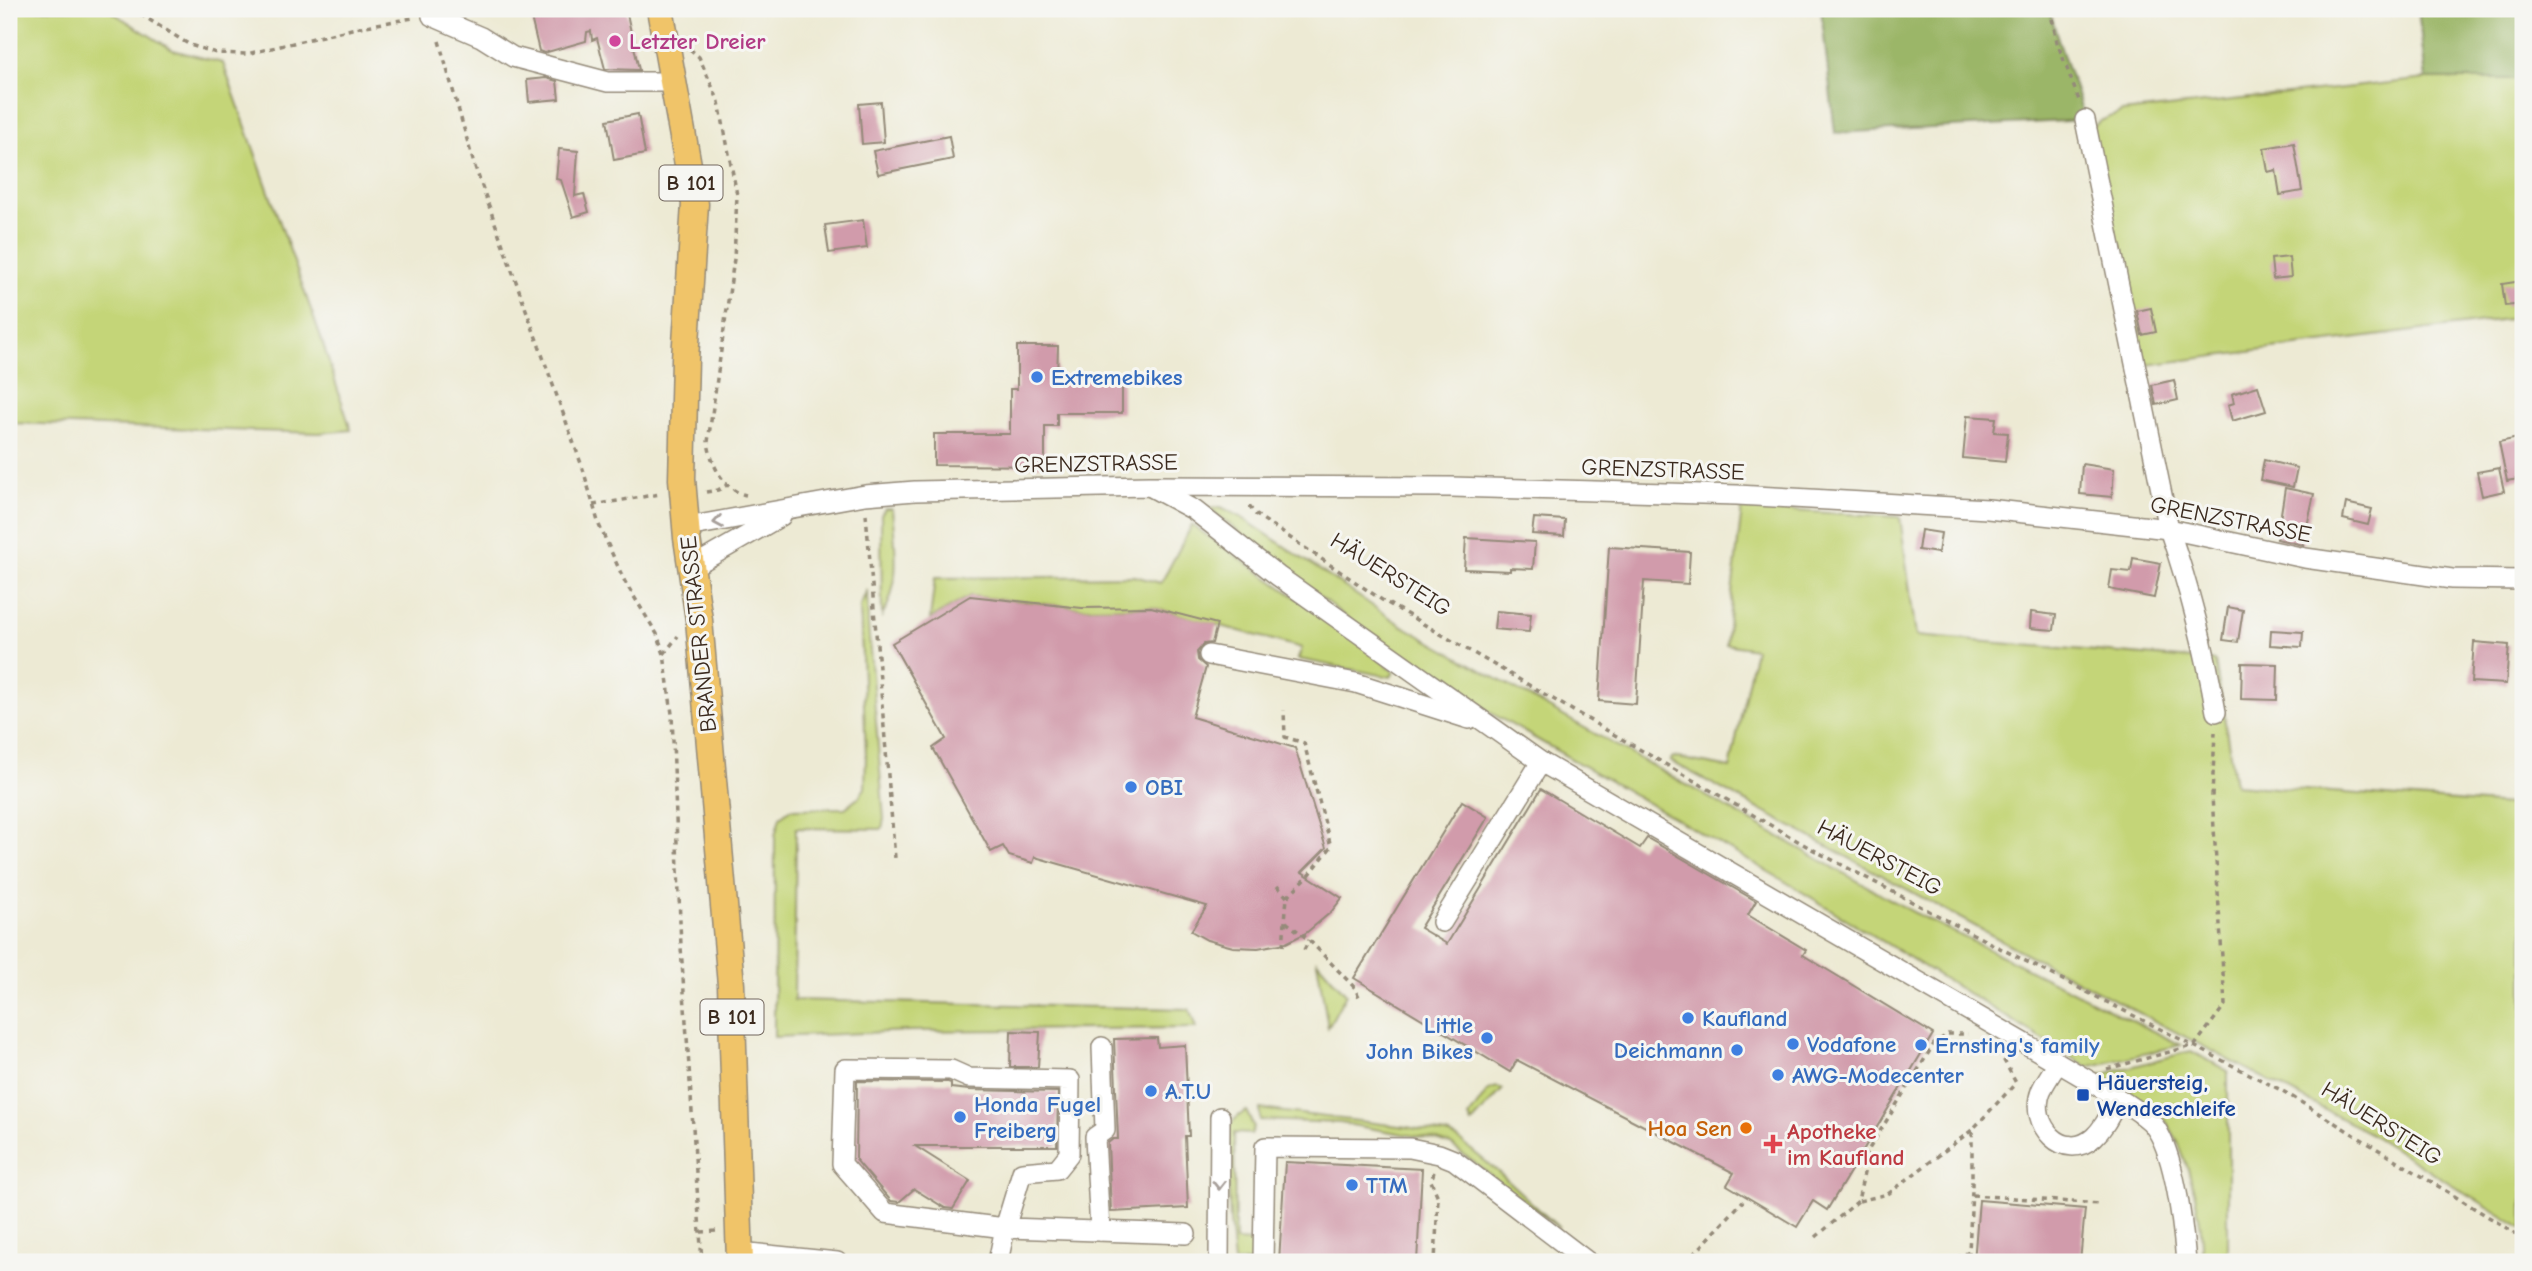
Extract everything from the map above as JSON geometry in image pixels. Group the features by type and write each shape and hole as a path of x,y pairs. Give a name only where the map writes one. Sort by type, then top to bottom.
{"main road":[{"name":"BRANDER STRASSE","path":"660,9 695,204 685,359 682,478 699,620 731,985 740,1257"}],"street":[{"path":"432,16 481,37 513,57 608,82 673,82"},
{"path":"2085,120 2169,529 2202,636 2216,712"},
{"path":"1149,486 1194,510 1278,576 1541,762 2081,1076 2151,1122 2165,1145 2182,1219 2186,1262"},
{"name":"GRENZSTRASSE","path":"687,527 865,495 1149,486 1451,487 1737,495 1988,509 2169,529 2305,558 2452,579 2523,580"},
{"name":"GRENZSTRASSE","path":"692,567 798,508"},
{"path":"1209,654 1356,683 1487,724"},
{"path":"1442,922 1541,762"},
{"path":"1100,1231 1095,1137 1105,1130 1102,1047"},
{"path":"2058,1063 2040,1092 2038,1107 2046,1133 2061,1145 2082,1145 2094,1138 2118,1100"},
{"path":"998,1262 1005,1228 1022,1171 1056,1169 1069,1154 1070,1080 969,1078 951,1070 845,1069 842,1164 885,1213 1005,1228 1186,1234"},
{"path":"1219,1262 1220,1117"},
{"path":"1263,1262 1265,1147 1410,1148 1439,1154 1454,1160 1588,1262"},
{"path":"740,1257 837,1262"}],"path":[{"path":"132,9 190,45 216,53 247,54 360,27 432,16 474,164 583,469 599,525 620,573 657,634 664,654 672,714 681,947 702,1262"},
{"path":"2050,9 2057,42 2085,120"},
{"path":"667,47 690,49 699,57 719,103 737,195 734,259 708,442 710,456 727,485 738,493 753,496"},
{"name":"HÄUERSTEIG","path":"1235,488 1255,514 1382,600 1610,733 1810,848 1988,942 2281,1090 2523,1238"},
{"path":"865,495 895,858"},
{"path":"1283,946 1287,897 1331,847 1304,743 1285,737 1284,710"},
{"path":"2081,1076 2195,1045 2225,1005 2212,796 2216,712"},
{"path":"1277,886 1287,897"},
{"path":"1285,922 1309,940 1355,988 1359,998"},
{"path":"1304,950 1309,940"},
{"path":"1858,1201 1864,1173 1864,1157 1934,1044 1948,1034 1965,1033 1975,1036"},
{"path":"1993,1045 2000,1052 2015,1083 2040,1092"},
{"path":"1816,1237 1858,1201 1888,1194 1972,1129 2015,1083"},
{"path":"1947,1262 1969,1252 1972,1129"},
{"path":"1435,1262 1438,1197 1431,1181 1439,1154"},
{"path":"1972,1195 2100,1204"},
{"path":"1687,1262 1743,1201"}],"green space":[{"path":"9,9 107,9 173,50 223,63 351,430 319,433 9,423"},
{"path":"1821,9 2050,9 2085,120 1835,133"},
{"path":"2418,9 2523,9 2523,79 2426,79"},
{"path":"2426,79 2523,79 2523,317 2139,366 2089,130 2100,121 2122,112"},
{"path":"1221,507 1241,517 1401,625 1915,913 2181,1045 2088,1067 1781,879 1402,662 1209,508"},
{"path":"1742,508 1900,517 1916,636 2215,661 2235,785 2523,806 2523,1229 2371,1134 2019,950 1670,761 1673,757 1730,768 1755,649 1726,644"},
{"path":"885,509 892,509 896,564 892,591 882,616 881,515"},
{"path":"1192,525 1359,641 1394,672 1391,677 1298,659 1302,648 1151,607 1082,608 970,596 930,619 935,578 1134,576 1161,583"},
{"path":"867,590 884,819 882,829 796,828 794,1000 1189,1009 1196,1028 909,1031 774,1037 775,836 780,817 791,809 845,808 858,798 865,788 860,606"},
{"path":"1317,961 1346,994 1328,1027"},
{"path":"2191,1051 2228,1071 2228,1262 2202,1262 2200,1226 2192,1184 2186,1163 2169,1127 2148,1104 2100,1075"},
{"path":"1497,1087 1503,1089 1472,1123 1469,1117 1488,1090"},
{"path":"1260,1109 1450,1135 1496,1170 1559,1228 1451,1145 1437,1140 1340,1123 1260,1120"},
{"path":"1246,1111 1254,1127 1251,1134 1234,1133 1235,1241 1254,1242 1252,1262 1234,1262 1227,1132 1234,1120"}],"building":[{"path":"529,9 626,9 639,70 605,69 597,38 592,40 591,31 587,32 586,41 544,53 539,51"},
{"path":"546,78 557,81 559,99 529,102 527,80"},
{"path":"881,102 884,142 862,144 859,104"},
{"path":"638,114 645,154 614,160 607,120"},
{"path":"949,136 953,159 878,174 873,151"},
{"path":"2294,143 2302,191 2280,195 2276,170 2268,172 2264,148"},
{"path":"559,149 578,151 575,196 584,194 589,212 573,217 561,180 556,179"},
{"path":"863,220 867,248 829,253 825,225"},
{"path":"2289,257 2291,277 2273,279 2271,259"},
{"path":"2522,281 2523,304 2505,306 2502,284"},
{"path":"2151,308 2156,332 2142,335 2137,311"},
{"path":"1017,346 1058,346 1057,378 1122,378 1122,413 1057,413 1057,426 1045,426 1045,466 934,465 934,434 1010,434 1010,389 1017,389"},
{"path":"2174,380 2178,400 2156,405 2152,385"},
{"path":"2258,386 2266,411 2232,421 2228,405 2234,403 2232,394"},
{"path":"1967,416 1996,418 1994,432 2008,433 2005,462 1963,458"},
{"path":"2523,437 2523,478 2507,481 2499,442"},
{"path":"2264,460 2297,468 2293,487 2260,480"},
{"path":"2082,464 2114,469 2112,497 2080,494"},
{"path":"2499,468 2504,491 2482,496 2477,472"},
{"path":"2285,488 2314,494 2303,545 2277,539"},
{"path":"2346,503 2372,509 2368,525 2343,519"},
{"path":"1534,518 1565,520 1564,536 1532,534"},
{"path":"1921,530 1941,533 1938,553 1918,550"},
{"path":"1466,538 1535,542 1533,569 1464,569"},
{"path":"1609,547 1690,552 1688,584 1644,581 1636,704 1599,701"},
{"path":"2133,558 2161,563 2154,598 2109,589 2112,570 2131,572"},
{"name":"OBI","path":"970,596 1082,608 1151,607 1217,624 1212,643 1204,644 1197,652 1198,660 1206,667 1192,717 1295,748 1326,848 1302,872 1342,898 1331,912 1306,933 1286,943 1258,948 1233,947 1207,940 1191,931 1207,906 1035,857 1033,863 1009,856 1003,846 991,852 933,748 946,739 892,643"},
{"path":"2228,607 2243,610 2238,642 2223,640"},
{"path":"1496,611 1531,614 1529,632 1494,629"},
{"path":"2031,612 2056,615 2054,630 2030,628"},
{"path":"2271,630 2303,632 2302,647 2270,645"},
{"path":"2474,642 2509,645 2506,684 2471,682"},
{"path":"2242,663 2278,664 2277,700 2241,699"},
{"path":"1541,789 1640,848 1647,838 1756,901 1748,915 1806,950 1803,955 1933,1034 1827,1210 1813,1201 1797,1227 1727,1185 1734,1173 1517,1060 1510,1072 1354,978 1462,801 1488,817 1420,928 1447,944"},
{"path":"1011,1031 1040,1032 1038,1067 1010,1067"},
{"name":"A.T.U","path":"1157,1038 1158,1047 1185,1045 1189,1136 1185,1136 1188,1208 1111,1212 1108,1143 1118,1139 1114,1039"},
{"name":"Honda Fugel Freiberg","path":"857,1081 948,1082 951,1083 951,1088 969,1090 1058,1092 1057,1146 915,1146 970,1181 953,1209 945,1208 914,1189 899,1202 891,1201 856,1160"},
{"name":"TTM","path":"1285,1162 1422,1169 1417,1262 1279,1262"},
{"path":"1979,1200 2085,1209 2080,1262 1974,1262"}],"place":[{"name":"Letzter Dreier","path":"615,41"},
{"name":"Extremebikes","path":"1037,377"},
{"name":"OBI","path":"1131,787"},
{"name":"Kaufland","path":"1688,1018"},
{"name":"Little John Bikes","path":"1487,1038"},
{"name":"Vodafone","path":"1793,1044"},
{"name":"Ernsting's family","path":"1921,1045"},
{"name":"Deichmann","path":"1737,1050"},
{"name":"AWG-Modecenter","path":"1778,1075"},
{"name":"A.T.U","path":"1151,1091"},
{"name":"Häuersteig, Wendeschleife","path":"2083,1095"},
{"name":"Honda Fugel Freiberg","path":"960,1117"},
{"name":"Hoa Sen","path":"1746,1128"},
{"name":"Apotheke im Kaufland","path":"1773,1144"},
{"name":"TTM","path":"1352,1185"}]}
